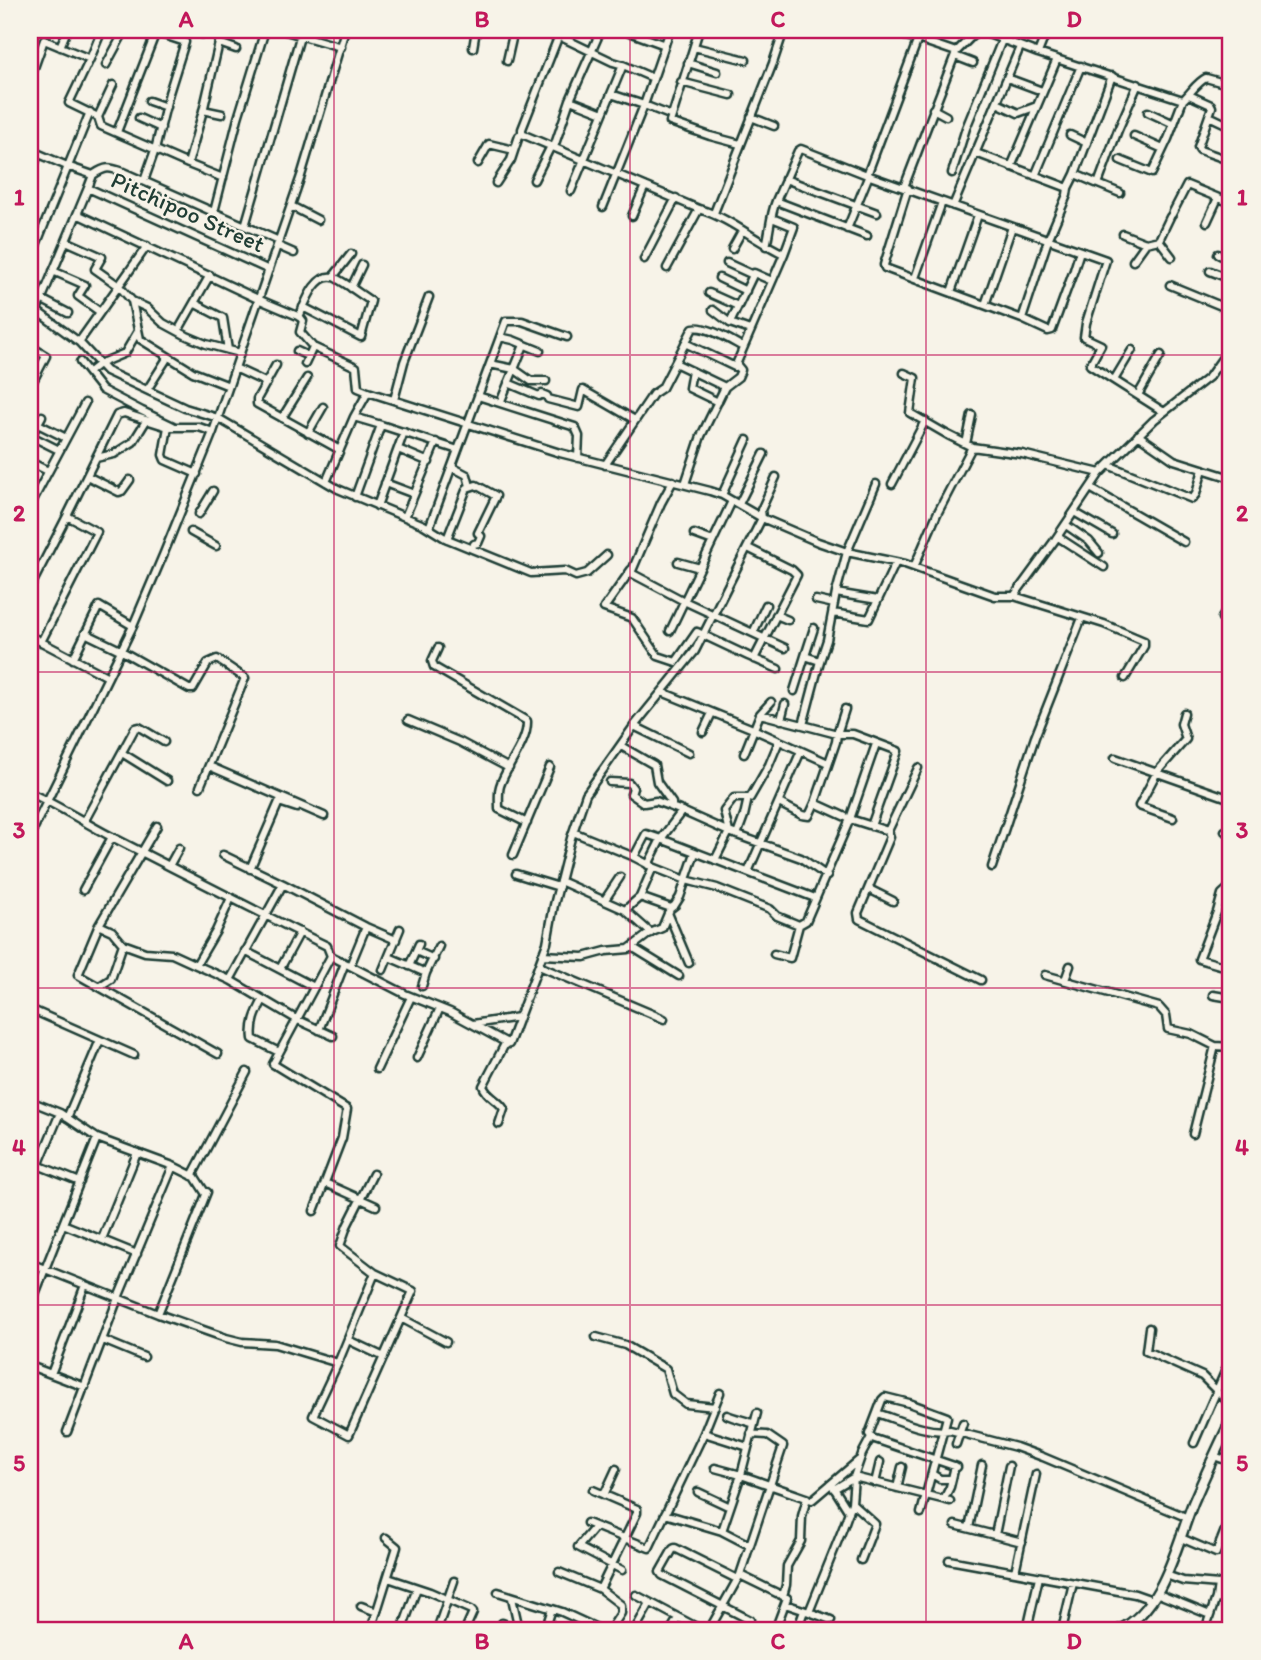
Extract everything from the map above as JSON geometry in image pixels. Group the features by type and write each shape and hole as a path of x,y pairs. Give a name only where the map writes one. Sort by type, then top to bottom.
{"main road":[{"path":"1119,1630 1128,1626 1147,1608 1166,1576 1231,1420"}],"street":[{"path":"60,47 67,30"},
{"path":"102,30 69,103 98,117 101,126 223,177"},
{"path":"106,65 125,30"},
{"path":"190,30 202,34"},
{"path":"188,164 222,30"},
{"path":"214,212 238,118 265,30"},
{"path":"282,30 301,33 341,47"},
{"name":"Pitchipoo Street","path":"30,150 93,175 88,188 269,270 345,30"},
{"path":"473,48 476,30"},
{"path":"507,61 514,30"},
{"path":"550,30 560,33 590,52 653,78"},
{"path":"534,180 552,146 601,30"},
{"path":"624,30 665,45"},
{"path":"603,207 670,30"},
{"path":"699,30 670,122 740,144"},
{"path":"714,213 784,30"},
{"path":"879,30 918,39 973,63"},
{"path":"1038,53 1047,30"},
{"path":"117,132 152,31 185,42 144,181"},
{"path":"1080,251 1052,330 1048,331 915,278 888,270 884,265 906,188 933,110 956,54 978,32 1038,53 1211,105 1198,147 1231,160"},
{"path":"1231,32 1231,38"},
{"path":"246,226 301,33"},
{"path":"496,183 511,160 560,33"},
{"path":"847,229 918,39"},
{"path":"30,76 44,40 90,58"},
{"path":"951,173 966,128 1002,40"},
{"path":"219,43 236,49"},
{"path":"694,47 747,60"},
{"path":"953,206 1020,47"},
{"path":"1011,167 1058,59"},
{"path":"688,63 717,72"},
{"path":"571,191 623,65"},
{"path":"1035,176 1081,66"},
{"path":"1022,319 1048,240 1112,76"},
{"path":"1007,78 1042,91"},
{"path":"1120,160 1152,173 1186,97 1199,81 1206,78 1231,85"},
{"path":"681,82 731,96"},
{"path":"1098,184 1138,84"},
{"path":"98,117 113,85"},
{"path":"611,94 672,116"},
{"path":"149,100 166,107"},
{"path":"570,100 603,113"},
{"path":"997,103 1018,113 1037,106"},
{"path":"203,110 222,114"},
{"path":"933,110 946,116"},
{"path":"30,260 90,112"},
{"path":"1148,112 1174,124"},
{"path":"1209,116 1226,124"},
{"path":"751,117 774,126"},
{"path":"139,118 161,128"},
{"path":"522,134 714,213 766,246 784,254"},
{"path":"1070,135 1087,143"},
{"path":"1134,136 1163,149"},
{"path":"478,163 489,144 514,150"},
{"path":"766,246 771,214 801,149 1106,260 1086,323 1084,337 1101,345 1090,365 1164,412"},
{"path":"976,153 1068,188"},
{"path":"30,176 38,154"},
{"path":"93,175 110,167 246,226 294,253"},
{"path":"1076,174 1120,193"},
{"path":"785,179 877,214"},
{"path":"1159,240 1187,185 1231,203"},
{"path":"632,216 645,186"},
{"path":"37,310 88,188"},
{"path":"644,259 676,198"},
{"path":"1207,222 1218,198"},
{"path":"776,201 867,236"},
{"path":"915,278 942,202"},
{"path":"291,206 318,220"},
{"path":"667,268 699,209"},
{"path":"77,214 299,317 303,321 300,332 313,346 356,367 358,388 578,458 722,495 762,518 847,552 914,567 995,596 1014,596 1104,624 1144,641 1144,646 1125,678"},
{"path":"951,292 978,215"},
{"path":"685,343 735,367 794,227 772,219"},
{"path":"985,305 1012,227"},
{"path":"732,249 742,231"},
{"path":"1123,234 1146,243 1159,240"},
{"path":"1159,240 1172,257"},
{"path":"66,241 102,257 95,269 120,286 132,301 147,308 163,323 206,344 240,353"},
{"path":"1133,261 1146,243"},
{"path":"79,342 147,246"},
{"path":"1219,254 1226,258 1231,251"},
{"path":"333,277 351,254"},
{"path":"727,263 772,281"},
{"path":"351,288 362,265"},
{"path":"30,836 133,626 197,474 269,270"},
{"path":"53,271 85,285 78,296 100,312"},
{"path":"1210,271 1231,279"},
{"path":"178,331 210,275"},
{"path":"730,323 753,275"},
{"path":"299,317 303,307 316,282 323,278 333,277 371,301 361,337 303,307"},
{"path":"719,278 746,291"},
{"path":"1170,285 1231,310"},
{"path":"709,293 738,306"},
{"path":"394,400 404,362 429,297"},
{"path":"41,299 68,313"},
{"path":"132,301 139,339 193,372 229,386"},
{"path":"194,303 223,318 228,350"},
{"path":"30,306 79,342 106,371 185,408 218,418 326,482 429,528 447,539 531,573 565,571 576,576 587,573 607,555"},
{"path":"713,310 730,323 750,330"},
{"path":"429,528 506,321 522,321 567,337"},
{"path":"605,465 653,394 662,388 693,328 698,326 743,346"},
{"path":"89,372 99,364 125,353 138,331"},
{"path":"500,337 540,351"},
{"path":"500,403 524,345"},
{"path":"30,346 46,356 30,387"},
{"path":"304,364 313,346"},
{"path":"1014,596 1058,537 1100,473 1164,412 1209,377 1231,346"},
{"path":"1114,380 1132,350"},
{"path":"297,351 308,356"},
{"path":"1138,395 1161,355"},
{"path":"147,390 168,357"},
{"path":"80,362 102,390 171,426"},
{"path":"675,363 725,387"},
{"path":"490,364 514,369 531,381 545,381"},
{"path":"685,484 701,436 725,387 738,377 741,370 736,364"},
{"path":"276,365 257,399 257,404 340,450"},
{"path":"235,368 267,383"},
{"path":"692,371 689,388 718,402"},
{"path":"904,373 915,378 910,413 969,445 1022,454 1100,473"},
{"path":"282,418 307,378"},
{"path":"526,391 531,381"},
{"path":"508,383 539,396 541,394 579,407 583,390 635,420"},
{"path":"326,482 354,417 368,392"},
{"path":"478,396 575,427 579,436 578,458"},
{"path":"30,506 85,403"},
{"path":"308,433 323,407"},
{"path":"30,588 117,415 124,413 146,421 171,426 199,427 213,432"},
{"path":"914,567 969,445 972,415"},
{"path":"42,416 31,436 59,450"},
{"path":"354,417 458,450"},
{"path":"96,458 114,454 133,442 146,421"},
{"path":"892,484 925,421"},
{"path":"38,424 66,438"},
{"path":"355,496 381,425"},
{"path":"171,426 164,460 197,474"},
{"path":"377,506 404,432"},
{"path":"1138,435 1174,460 1231,478"},
{"path":"722,495 747,440"},
{"path":"405,517 436,442"},
{"path":"398,449 429,462"},
{"path":"670,631 713,541 764,454"},
{"path":"30,462 48,471"},
{"path":"1108,465 1192,499 1203,469"},
{"path":"452,467 467,475 470,486"},
{"path":"87,476 119,492 130,480"},
{"path":"30,793 327,946 331,956 509,1044 547,943 559,884 586,794 634,726 695,651 762,518 761,510 776,477"},
{"path":"673,481 631,570 604,608 632,618 658,656 676,662 697,632 778,668"},
{"path":"385,483 414,494"},
{"path":"803,725 827,640 847,552 876,484"},
{"path":"447,539 467,488 476,485 496,496 478,533 480,540 472,549"},
{"path":"1090,488 1184,542"},
{"path":"199,514 213,491"},
{"path":"1074,512 1112,534"},
{"path":"41,642 97,531 67,516"},
{"path":"1066,525 1089,541 1099,553"},
{"path":"191,532 216,546"},
{"path":"694,534 713,541"},
{"path":"1058,537 1104,567"},
{"path":"748,548 797,575 754,659"},
{"path":"678,562 700,568"},
{"path":"833,613 869,619 896,562"},
{"path":"631,570 635,576 684,601 785,648"},
{"path":"836,593 878,600"},
{"path":"816,600 834,604"},
{"path":"1222,618 1231,604"},
{"path":"753,633 766,605"},
{"path":"73,659 99,607 133,626"},
{"path":"776,615 788,620"},
{"path":"992,867 1035,737 1082,618"},
{"path":"794,691 814,628"},
{"path":"85,633 189,689 193,689 208,663 217,659 245,678 200,787"},
{"path":"30,636 107,677"},
{"path":"438,648 432,662 434,667 527,721 499,788 499,809 527,823"},
{"path":"805,656 820,660"},
{"path":"662,692 828,763"},
{"path":"744,754 760,714 771,702"},
{"path":"781,720 785,704"},
{"path":"779,803 809,816 845,709"},
{"path":"703,732 712,713"},
{"path":"1173,818 1139,806 1157,772 1186,739 1181,724 1184,713"},
{"path":"760,714 837,734 853,734 898,751 871,827"},
{"path":"408,720 460,742 509,768"},
{"path":"634,726 689,753"},
{"path":"84,822 137,727 164,742"},
{"path":"737,835 748,799 769,765 779,741"},
{"path":"774,954 790,958 799,925 806,921 827,876 876,744"},
{"path":"621,746 654,765 657,782 672,807"},
{"path":"748,872 801,751"},
{"path":"122,753 167,781"},
{"path":"1115,758 1231,799"},
{"path":"209,766 324,816"},
{"path":"513,855 550,767"},
{"path":"918,768 888,831 889,844 858,913 859,919 981,980"},
{"path":"610,782 629,783 633,788 631,794 644,803 656,802 672,807 801,859 827,876"},
{"path":"715,860 729,832 724,811 734,798 748,799"},
{"path":"250,869 279,802 314,815"},
{"path":"815,803 850,819 888,831"},
{"path":"625,910 640,897 661,839 682,811"},
{"path":"157,826 99,925 78,975 218,1054"},
{"path":"573,832 650,866 770,909 777,916 799,925"},
{"path":"634,857 646,834 816,898"},
{"path":"83,890 112,837"},
{"path":"169,866 179,848"},
{"path":"542,955 584,957 629,949 662,928 686,880 695,853"},
{"path":"223,855 396,940"},
{"path":"516,874 559,884 625,910 651,933"},
{"path":"604,901 620,877"},
{"path":"230,980 283,884"},
{"path":"1231,886 1222,894 1199,959 1220,965 1231,961"},
{"path":"869,888 893,901"},
{"path":"640,897 669,910 689,963"},
{"path":"196,965 231,898"},
{"path":"99,925 112,931 123,944 145,952 172,954 230,980 296,1019 333,1037"},
{"path":"318,1030 366,927"},
{"path":"383,970 400,929"},
{"path":"280,970 300,932"},
{"path":"100,986 111,979 123,944"},
{"path":"422,986 439,946"},
{"path":"409,966 417,947 434,959"},
{"path":"632,947 679,976"},
{"path":"245,951 314,987"},
{"path":"314,1211 342,1138 347,1109 273,1063 331,956"},
{"path":"388,957 426,973"},
{"path":"539,966 664,1019"},
{"path":"1065,980 1070,966"},
{"path":"1045,975 1159,1007 1166,1015 1168,1029 1191,1034 1215,1046 1231,1047"},
{"path":"1213,995 1231,998"},
{"path":"377,1069 411,997"},
{"path":"263,1000 256,1014 253,1039 279,1052"},
{"path":"30,1009 134,1055"},
{"path":"417,1058 440,1009"},
{"path":"471,1024 519,1017"},
{"path":"30,1185 100,1040"},
{"path":"499,1124 504,1109 485,1093 483,1086 506,1042"},
{"path":"1193,1134 1215,1046"},
{"path":"192,1176 247,1072"},
{"path":"30,1101 64,1115 97,1138 195,1177 207,1192 158,1314"},
{"path":"30,1307 97,1138"},
{"path":"102,1239 137,1153"},
{"path":"30,1163 80,1181"},
{"path":"67,1432 118,1298 173,1166"},
{"path":"373,1174 340,1246 375,1273 413,1291 349,1435 313,1416 375,1273"},
{"path":"325,1183 376,1206"},
{"path":"63,1224 137,1254"},
{"path":"30,1263 226,1338 275,1344 338,1363"},
{"path":"51,1374 85,1285"},
{"path":"401,1318 446,1342"},
{"path":"1149,1328 1146,1351 1202,1376 1231,1402"},
{"path":"596,1337 625,1345 666,1369 673,1394 686,1404 715,1407"},
{"path":"103,1340 144,1357"},
{"path":"348,1340 384,1357"},
{"path":"1194,1443 1231,1358"},
{"path":"30,1366 85,1387"},
{"path":"900,1401 903,1391"},
{"path":"587,1523 649,1548 720,1394"},
{"path":"833,1486 855,1477 875,1483 926,1494 947,1500 956,1467 935,1459 872,1438 869,1434 882,1400 885,1398 900,1401 947,1417 944,1431 935,1459 932,1474 926,1494 921,1513"},
{"path":"722,1531 741,1475 757,1413"},
{"path":"877,1413 928,1429 960,1432 1016,1447 1188,1518"},
{"path":"727,1415 754,1424"},
{"path":"956,1444 963,1423"},
{"path":"704,1433 748,1447"},
{"path":"709,1630 738,1577 783,1446 767,1435 751,1434"},
{"path":"797,1630 849,1512 860,1459 872,1438"},
{"path":"1214,1456 1231,1462"},
{"path":"715,1468 812,1500 833,1486 860,1459"},
{"path":"875,1483 880,1462"},
{"path":"968,1528 982,1465"},
{"path":"995,1535 1009,1466"},
{"path":"897,1488 902,1467"},
{"path":"604,1495 616,1469"},
{"path":"932,1474 940,1479 952,1479"},
{"path":"1015,1572 1036,1474"},
{"path":"833,1486 849,1512"},
{"path":"593,1490 637,1509 625,1540 600,1589"},
{"path":"698,1492 730,1507"},
{"path":"841,1499 853,1495"},
{"path":"783,1596 787,1566 800,1541 807,1498"},
{"path":"852,1503 875,1524 861,1560"},
{"path":"665,1514 722,1531 750,1545"},
{"path":"1181,1538 1216,1553 1231,1515"},
{"path":"955,1525 1022,1542"},
{"path":"595,1527 578,1547 622,1570"},
{"path":"371,1630 397,1547 386,1538"},
{"path":"750,1620 662,1575 660,1572 673,1549 787,1598 775,1630"},
{"path":"949,1560 1154,1597 1209,1615"},
{"path":"559,1572 600,1589 617,1601 622,1607 621,1613 610,1630"},
{"path":"1166,1576 1183,1581 1218,1584 1231,1578"},
{"path":"1027,1630 1039,1577"},
{"path":"388,1578 472,1611 465,1630"},
{"path":"436,1630 454,1581"},
{"path":"1062,1630 1073,1583"},
{"path":"1205,1630 1218,1584"},
{"path":"402,1630 417,1588"},
{"path":"498,1592 552,1609 601,1630"},
{"path":"636,1595 702,1630"},
{"path":"512,1598 521,1630"},
{"path":"1216,1598 1231,1604"},
{"path":"637,1626 650,1603"},
{"path":"785,1604 831,1620"},
{"path":"361,1606 377,1612"},
{"path":"545,1630 552,1609"},
{"path":"671,1630 678,1618"},
{"path":"577,1630 580,1621"},
{"path":"502,1623 521,1630"}]}
